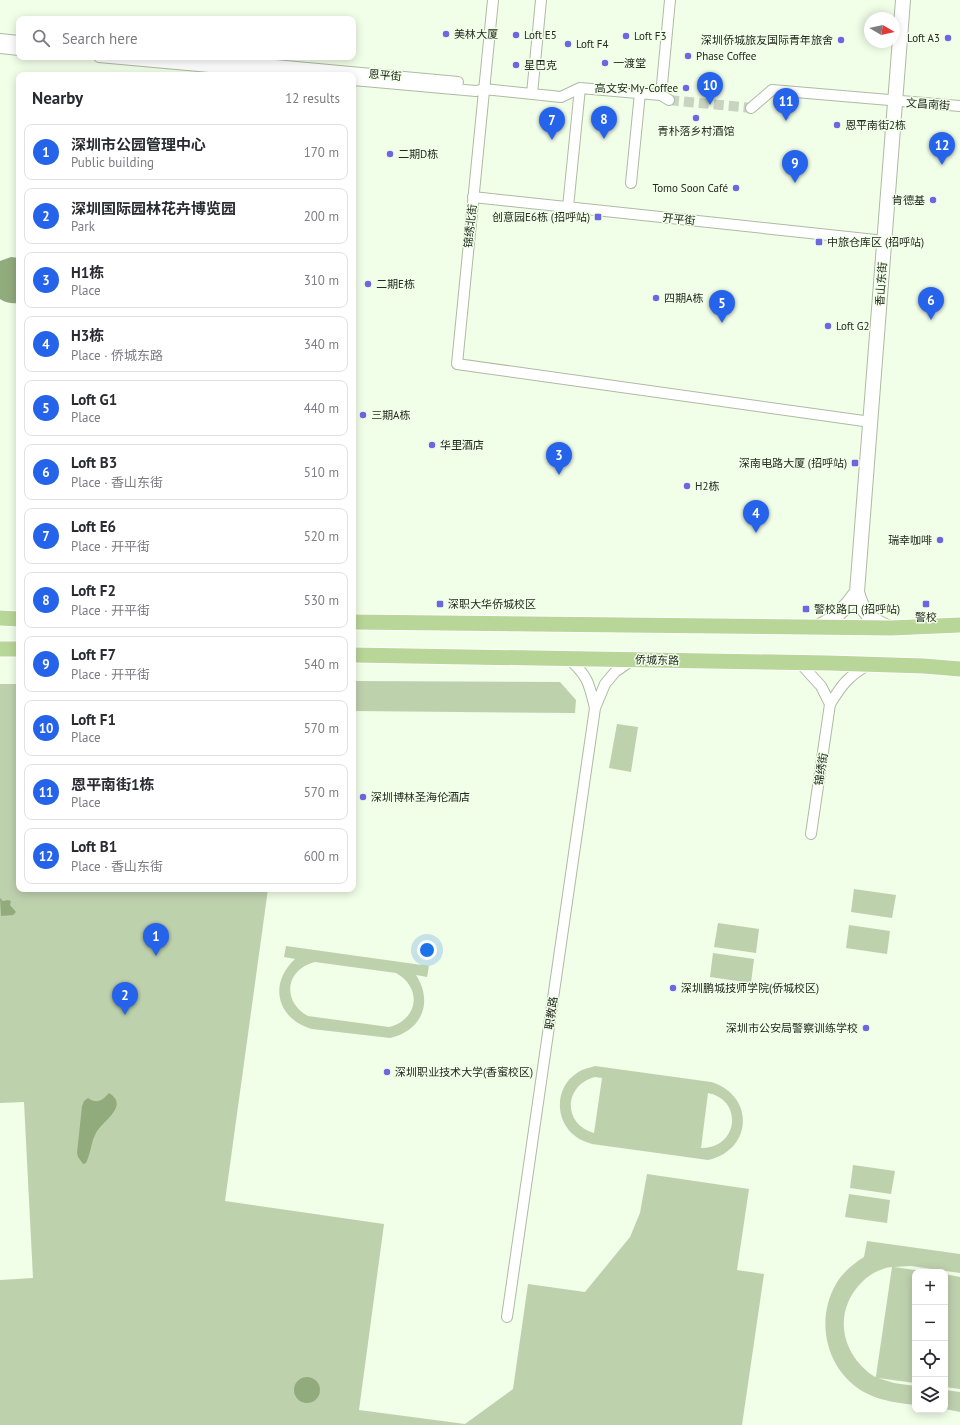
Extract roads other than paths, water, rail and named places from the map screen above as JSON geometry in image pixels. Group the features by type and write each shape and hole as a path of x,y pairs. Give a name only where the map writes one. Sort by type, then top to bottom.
{"main road":[{"path":"0,618 16,619"},
{"path":"356,622 891,628 960,625"},
{"path":"0,649 16,649"},
{"name":"侨城东路","path":"356,655 799,662 924,666 960,669"}],"street":[{"path":"493,0 484,89 561,97 580,88 640,93 665,98 670,0"},
{"path":"532,94 541,0"},
{"name":"香山东街","path":"891,628 881,624 866,614 860,603 857,592 903,0"},
{"path":"0,39 16,41"},
{"path":"0,48 16,50"},
{"path":"132,60 266,72"},
{"name":"恩平街","path":"221,60 348,72"},
{"name":"恩平街","path":"356,73 476,84 484,89"},
{"name":"恩平街","path":"356,80 476,91 484,89"},
{"path":"568,207 580,88"},
{"name":"锦绣北街","path":"484,89 457,364 870,422"},
{"name":"文昌南街","path":"751,108 772,90 960,106"},
{"path":"631,183 640,93"},
{"name":"开平街","path":"473,197 885,241"},
{"path":"818,627 837,616 857,592"},
{"name":"职教路","path":"568,658 582,670 590,685 595,708"},
{"name":"职教路","path":"507,1317 595,708 605,684 615,672 634,659"},
{"path":"799,662 821,686 830,704"},
{"name":"锦绣街","path":"811,834 830,704 851,675 869,664"}],"tunnel":[{"path":"669,100 751,108"}],"place":[{"name":"美林大厦","path":"446,34"},
{"name":"Loft E5","path":"516,35"},
{"name":"Loft F3","path":"626,36"},
{"name":"Loft A3","path":"948,38"},
{"name":"深圳侨城旅友国际青年旅舍","path":"841,40"},
{"name":"Loft F4","path":"568,44"},
{"name":"Phase Coffee","path":"688,56"},
{"name":"一渡堂","path":"605,63"},
{"name":"星巴克","path":"516,65"},
{"name":"高文安·My-Coffee","path":"686,88"},
{"name":"Loft F1","path":"710,105"},
{"name":"青朴落乡村酒馆","path":"696,118"},
{"name":"恩平南街1栋","path":"786,121"},
{"name":"恩平南街2栋","path":"837,125"},
{"name":"Loft F2","path":"604,139"},
{"name":"Loft E6","path":"552,140"},
{"name":"二期D栋","path":"390,154"},
{"name":"Loft B1","path":"942,165"},
{"name":"Loft F7","path":"795,183"},
{"name":"Tomo Soon Café","path":"736,188"},
{"name":"肯德基","path":"933,200"},
{"name":"创意园E6栋 (招呼站)","path":"598,217"},
{"name":"中旅仓库区 (招呼站)","path":"819,242"},
{"name":"二期E栋","path":"368,284"},
{"name":"四期A栋","path":"656,298"},
{"name":"Loft B3","path":"931,320"},
{"name":"Loft G1","path":"722,323"},
{"name":"Loft G2","path":"828,326"},
{"name":"三期A栋","path":"363,415"},
{"name":"华里酒店","path":"432,445"},
{"name":"深南电路大厦 (招呼站)","path":"855,463"},
{"name":"H1栋","path":"559,475"},
{"name":"H2栋","path":"687,486"},
{"name":"H3栋","path":"756,533"},
{"name":"瑞幸咖啡","path":"940,540"},
{"name":"深职大华侨城校区","path":"440,604"},
{"name":"警校","path":"926,604"},
{"name":"警校路口 (招呼站)","path":"806,609"},
{"name":"深圳博林圣海伦酒店","path":"363,797"},
{"name":"深圳市公园管理中心","path":"156,956"},
{"name":"深圳鹏城技师学院(侨城校区)","path":"673,988"},
{"name":"深圳国际园林花卉博览园","path":"125,1015"},
{"name":"深圳市公安局警察训练学校","path":"866,1028"},
{"name":"深圳职业技术大学(香蜜校区)","path":"387,1072"}]}
